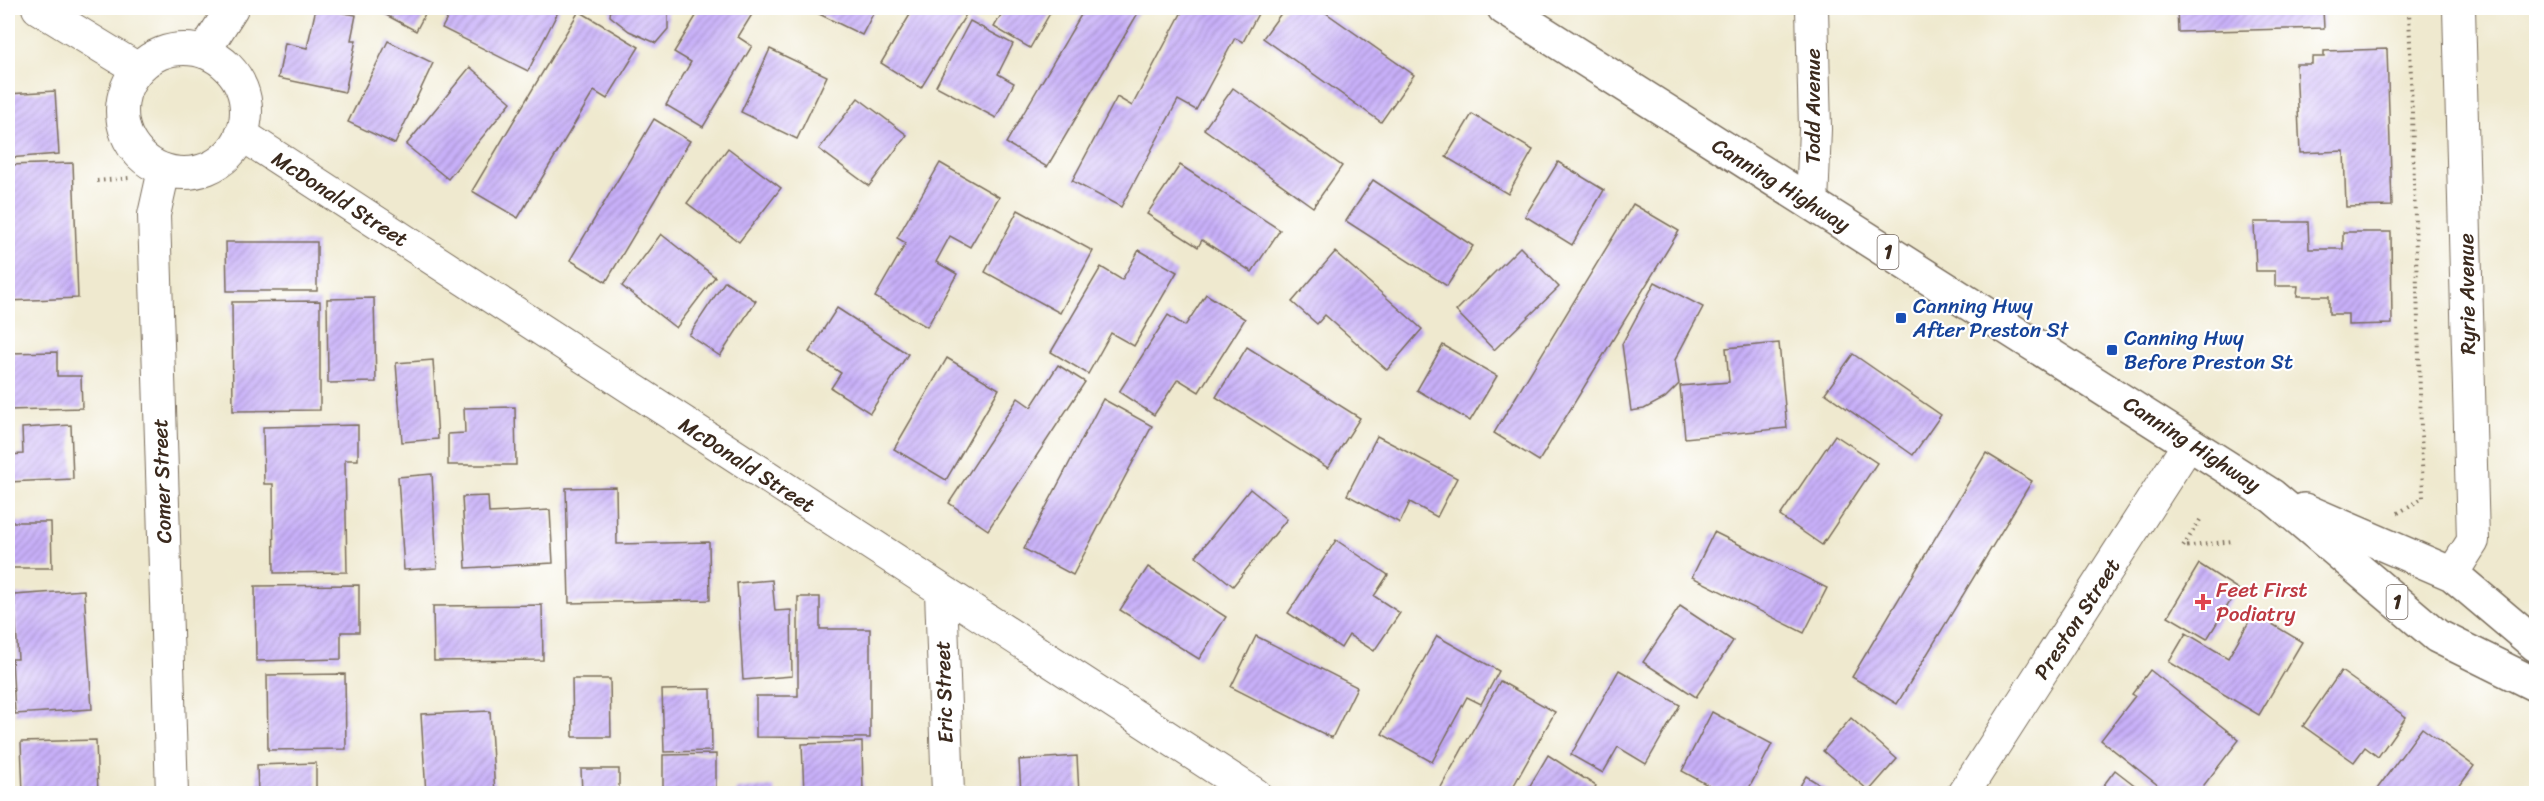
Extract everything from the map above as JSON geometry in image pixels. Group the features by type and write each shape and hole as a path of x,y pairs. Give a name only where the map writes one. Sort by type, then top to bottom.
{"highway":[{"name":"Canning Highway","path":"1504,8 2272,496 2437,636 2536,685"},
{"name":"Canning Highway","path":"2272,496 2452,574 2536,645"}],"street":[{"path":"38,8 138,69"},
{"path":"204,52 232,8"},
{"name":"Todd Avenue","path":"1812,8 1815,129 1812,204"},
{"name":"Ryrie Avenue","path":"2452,574 2473,541 2459,8"},
{"path":"176,49 204,52 222,62 236,79 244,99 245,121 241,134 230,153 213,166 193,173 164,170 144,160 131,143 123,123 122,102 129,81 138,69 156,56 176,49"},
{"name":"McDonald Street","path":"241,134 1255,794"},
{"name":"Comer Street","path":"164,170 154,215 172,794"},
{"name":"Preston Street","path":"1963,794 2189,443"},
{"name":"Eric Street","path":"941,591 948,794"}],"path":[{"path":"2394,515 2423,498 2409,8"},
{"path":"2200,520 2183,547 2233,542"}],"building":[{"path":"316,8 356,15 351,40 356,40 345,92 278,78 285,43 307,48"},
{"path":"373,8 428,8 416,31"},
{"path":"453,8 560,8 528,71 442,28"},
{"path":"611,8 668,8 668,29 656,43 629,31 610,16"},
{"path":"701,8 756,8 738,37 752,46 703,127 666,105 691,62 674,52"},
{"path":"807,8 876,8 862,35"},
{"path":"914,8 970,8 921,88 881,63"},
{"path":"1005,8 1053,8 1030,48 994,27"},
{"path":"1085,8 1141,8 1047,167 1006,143"},
{"path":"1184,8 1261,8 1243,42 1235,38 1196,110 1178,100 1121,207 1072,181 1117,97 1132,106"},
{"path":"1285,8 1319,8 1414,75 1381,122 1263,38"},
{"path":"2177,8 2357,9 2323,10 2324,28 2178,32"},
{"path":"579,11 639,47 607,99 594,91 518,218 472,191"},
{"path":"970,21 1013,44 998,74 1014,83 996,118 936,86"},
{"path":"388,41 433,63 395,144 348,122"},
{"path":"770,49 827,76 797,139 741,112"},
{"path":"2387,49 2392,206 2346,207 2344,151 2300,153 2296,64 2312,64 2312,57 2324,57 2324,51"},
{"path":"470,67 511,102 448,179 406,145"},
{"path":"1233,88 1342,166 1313,207 1204,129"},
{"path":"55,91 59,154 8,158 8,94"},
{"path":"858,98 907,135 869,186 819,149"},
{"path":"1472,114 1533,150 1508,194 1446,157"},
{"path":"654,119 690,141 606,282 570,260"},
{"path":"728,148 781,188 739,242 687,203"},
{"path":"1558,162 1604,190 1572,245 1525,216"},
{"path":"73,163 78,298 8,301 8,165"},
{"path":"940,163 999,197 970,247 950,236 936,262 957,274 927,327 875,297 906,243 897,238"},
{"path":"1180,165 1280,230 1252,272 1202,240 1198,247 1147,214"},
{"path":"1373,180 1473,246 1447,286 1346,221"},
{"path":"1633,204 1679,231 1539,461 1494,433"},
{"path":"1018,210 1093,251 1060,313 985,272"},
{"path":"2254,222 2308,222 2309,249 2343,249 2343,232 2391,232 2392,324 2348,325 2348,314 2329,314 2329,296 2297,296 2298,286 2275,286 2275,271 2256,271"},
{"path":"661,234 715,277 676,328 622,286"},
{"path":"226,242 317,242 317,291 227,291"},
{"path":"1520,247 1559,287 1494,350 1456,311"},
{"path":"1139,250 1177,272 1134,346 1111,333 1088,374 1051,352 1101,267 1122,280"},
{"path":"1335,252 1422,329 1387,370 1325,315 1317,324 1292,302"},
{"path":"725,281 756,301 720,356 689,335"},
{"path":"1655,282 1703,307 1675,360 1679,384 1665,398 1644,409 1631,411 1622,344"},
{"path":"1206,294 1245,319 1199,392 1178,379 1154,415 1119,392 1168,315 1185,326"},
{"path":"374,298 376,382 328,383 327,299"},
{"path":"320,301 320,410 233,411 232,302"},
{"path":"837,308 908,354 870,413 831,388 841,373 809,352"},
{"path":"1779,343 1787,428 1685,438 1680,386 1729,382 1726,348"},
{"path":"1443,345 1497,376 1470,421 1417,390"},
{"path":"1247,347 1360,418 1328,468 1216,397"},
{"path":"57,352 57,376 81,376 82,408 8,410 8,353"},
{"path":"1853,354 1941,415 1913,455 1825,393"},
{"path":"947,358 999,389 946,480 894,449"},
{"path":"433,360 438,439 402,442 396,363"},
{"path":"1058,365 1085,382 988,530 949,503 1018,398 1031,407"},
{"path":"1103,399 1152,426 1073,575 1024,549"},
{"path":"515,407 516,465 448,465 448,434 465,433 464,408"},
{"path":"71,425 73,479 8,482 8,455 23,454 22,428"},
{"path":"358,425 358,460 345,460 347,572 274,573 273,484 264,484 263,427"},
{"path":"1835,435 1877,463 1822,545 1780,516"},
{"path":"1377,436 1457,478 1437,517 1410,502 1400,523 1347,495"},
{"path":"1986,453 2032,481 1897,704 1852,677"},
{"path":"432,474 437,568 404,570 398,477"},
{"path":"616,487 617,544 709,542 710,600 569,603 566,488"},
{"path":"1250,489 1287,519 1233,586 1196,556"},
{"path":"488,496 489,513 550,510 553,563 466,568 462,497"},
{"path":"8,522 51,522 52,568 8,568"},
{"path":"1714,532 1827,588 1804,633 1692,577"},
{"path":"1336,540 1388,575 1374,596 1400,613 1374,651 1349,635 1341,648 1288,613"},
{"name":"Feet First Podiatry","path":"2199,564 2238,589 2207,639 2168,616"},
{"path":"1148,567 1226,617 1199,659 1120,610"},
{"path":"772,580 775,611 791,610 792,676 743,680 737,583"},
{"path":"359,585 359,632 341,632 341,659 256,661 255,586"},
{"path":"84,590 92,709 15,714 12,659 18,659 14,595"},
{"path":"798,597 820,597 820,629 870,629 870,738 756,737 756,696 798,696"},
{"path":"542,605 543,660 434,661 433,606"},
{"path":"1680,606 1733,641 1696,697 1643,662"},
{"path":"2254,613 2302,642 2259,715 2169,662 2186,633 2228,658"},
{"path":"1256,636 1357,687 1332,738 1231,687"},
{"path":"1437,636 1499,671 1481,704 1467,697 1432,762 1382,734"},
{"path":"1619,670 1680,705 1646,764 1618,747 1603,773 1571,755"},
{"path":"2150,670 2239,740 2197,794 2169,794 2101,740 2135,696 2132,694"},
{"path":"2341,671 2406,717 2378,757 2365,747 2354,762 2303,726"},
{"path":"345,674 346,749 268,750 267,675"},
{"path":"572,679 610,679 611,737 573,737"},
{"path":"1500,681 1555,712 1509,794 1448,794 1440,789"},
{"path":"711,689 712,751 664,752 662,690"},
{"path":"490,711 495,794 426,794 421,714"},
{"path":"1712,712 1772,744 1746,794 1724,794 1682,771"},
{"path":"1851,718 1897,759 1869,791 1823,751"},
{"path":"2422,728 2474,766 2454,794 2383,794 2377,789"},
{"path":"96,740 98,794 23,794 21,742"},
{"path":"862,742 863,794 804,794 802,744"},
{"path":"716,754 716,794 663,794 663,755"},
{"path":"1548,755 1596,786 1591,794 1525,794"},
{"path":"1077,756 1079,794 1021,794 1019,760"},
{"path":"316,763 316,794 258,794 257,765"},
{"path":"581,769 619,769 619,794 582,794"},
{"path":"2115,770 2146,794 2097,794"},
{"path":"1806,776 1835,794 1795,794"},
{"path":"774,787 775,794 736,794 736,789"}],"place":[{"name":"Canning Hwy After Preston St","path":"1901,318"},
{"name":"Canning Hwy Before Preston St","path":"2112,350"},
{"name":"Feet First Podiatry","path":"2203,602"}]}
